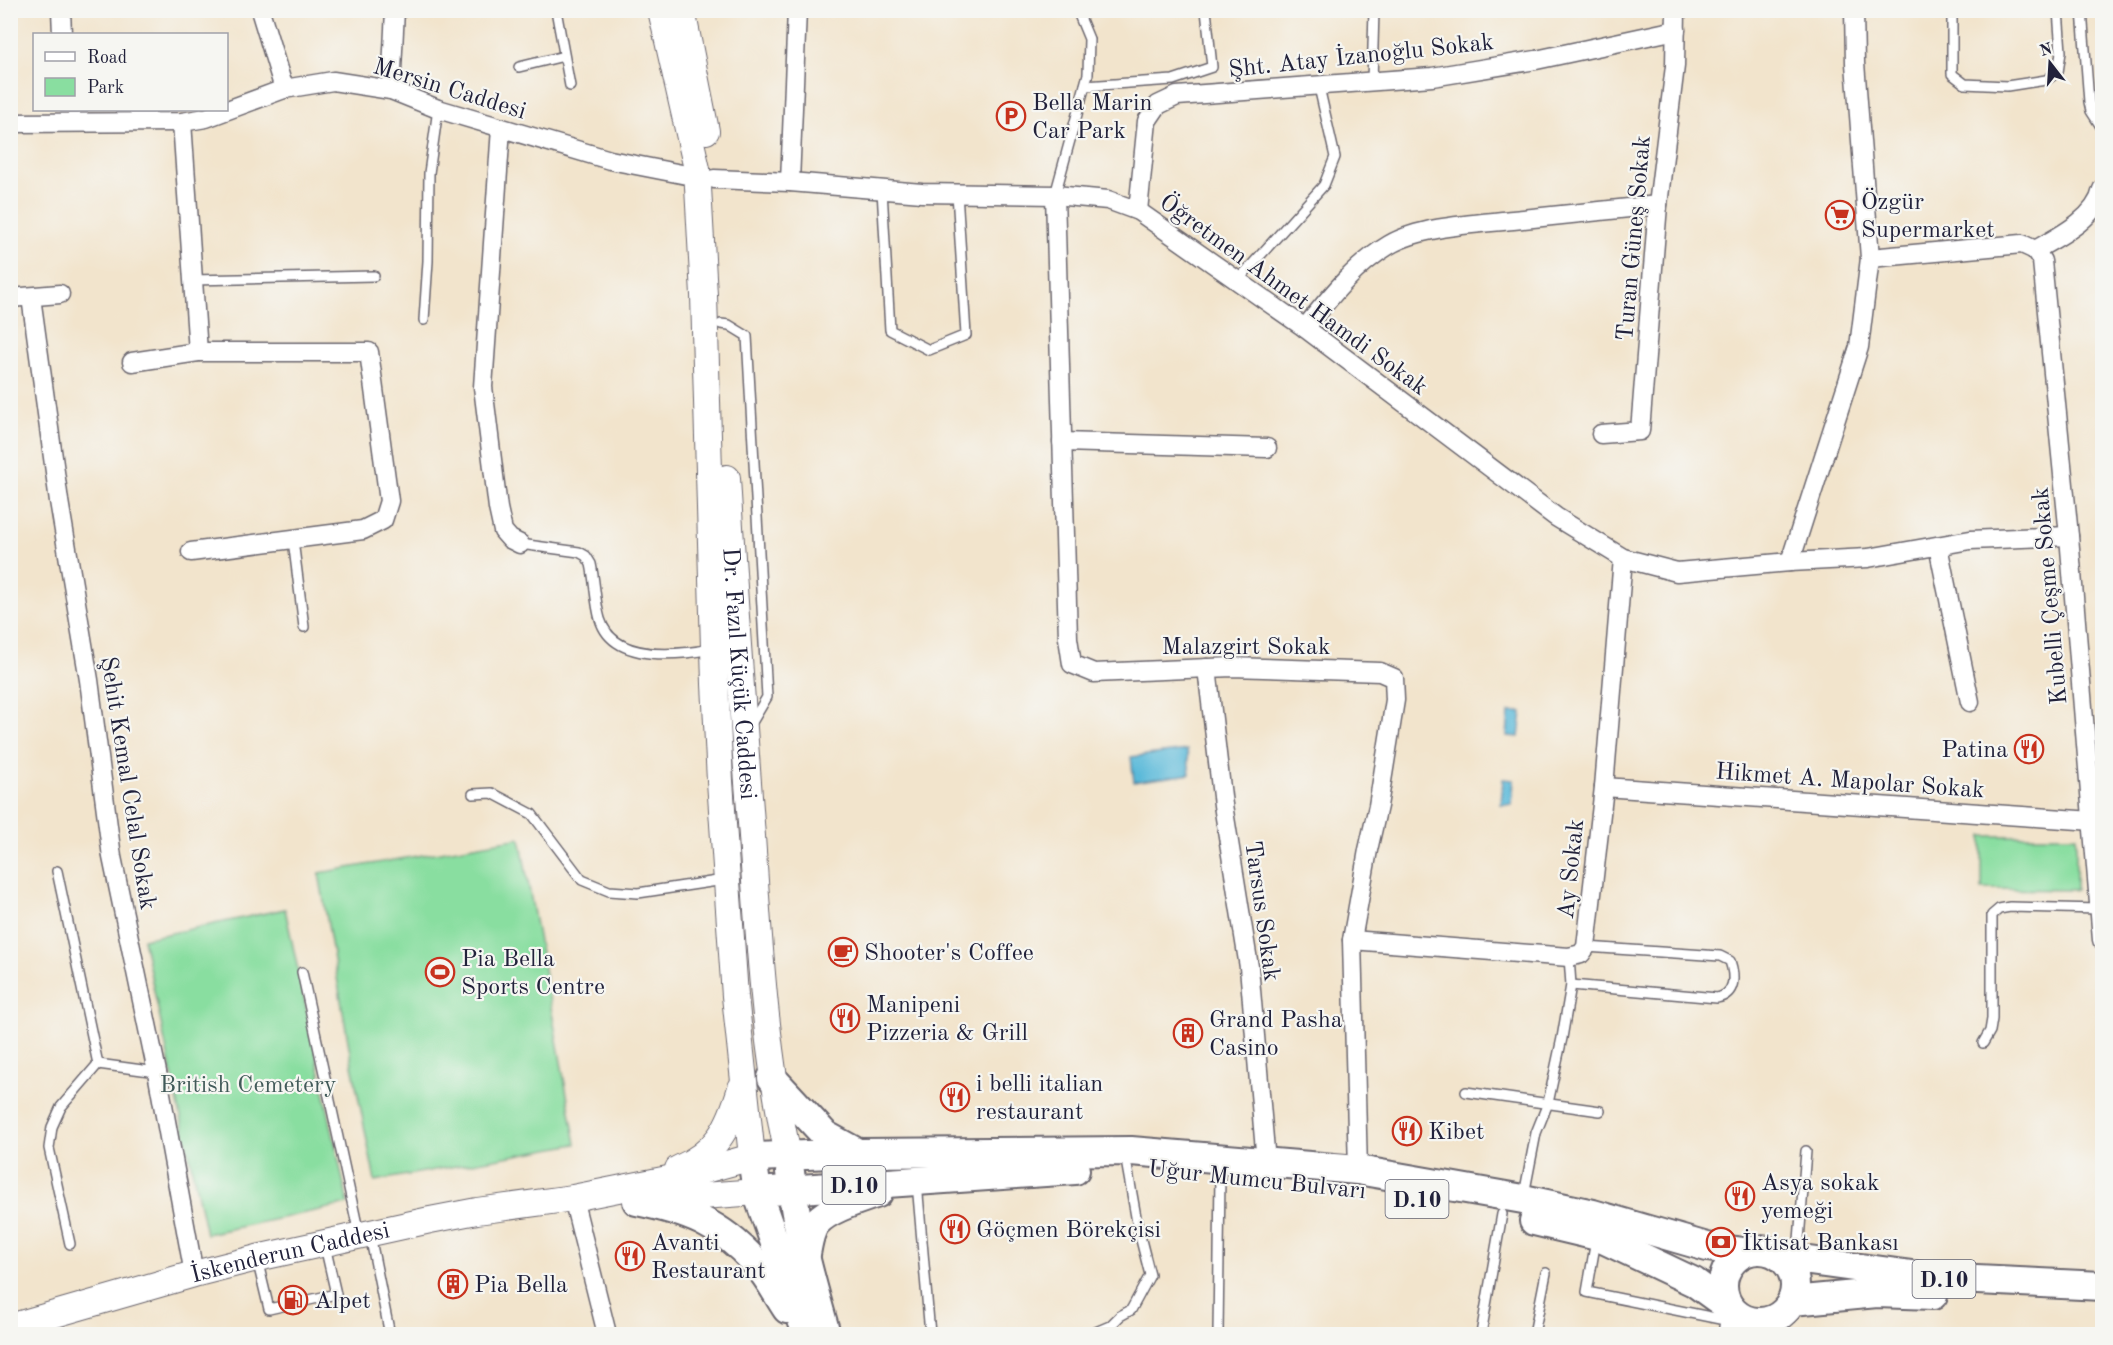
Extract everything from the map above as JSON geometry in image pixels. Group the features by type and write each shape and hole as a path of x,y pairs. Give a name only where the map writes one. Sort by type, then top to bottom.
{"main road":[{"path":"772,1078 825,1135 858,1153"},
{"name":"Uğur Mumcu Bulvarı","path":"1087,1161 1131,1150 1358,1170 1513,1207 1597,1236 1694,1282 1731,1323"},
{"name":"D.10","path":"752,1157 858,1153 1087,1161"},
{"path":"757,1192 792,1190 788,1155"},
{"path":"752,1157 757,1192 807,1335"},
{"name":"Uğur Mumcu Bulvarı","path":"1087,1161 1593,1214 1707,1247 1744,1252"},
{"name":"D.10","path":"826,1335 805,1260 792,1190 917,1180 1087,1161"},
{"path":"805,1260 812,1228 824,1216 850,1203 917,1180"},
{"path":"642,1192 668,1208 703,1220 725,1233 757,1263 807,1335"},
{"name":"D.10","path":"1744,1252 1753,1250 1772,1252 1795,1261 1934,1278 2103,1286"},
{"path":"1731,1323 1723,1281 1730,1264 1744,1252"},
{"path":"1777,1318 1795,1289 1795,1261"},
{"name":"D.10","path":"1731,1323 1777,1318 1877,1293 2103,1304"}],"street":[{"path":"61,10 62,33"},
{"path":"260,10 284,89"},
{"path":"391,90 395,10"},
{"path":"642,1192 752,1157 743,1081 719,771 704,295 710,179 697,169 661,10"},
{"name":"Dr. Fazıl Küçük Caddesi","path":"682,10 710,179 726,461 759,938 772,1078 788,1155"},
{"path":"790,182 797,10"},
{"name":"Turan Güneş Sokak","path":"1601,434 1640,431 1658,205 1675,66 1676,10"},
{"path":"1790,562 1859,347 1870,258 1855,63 1854,10"},
{"name":"Şht. Atay İzanoğlu Sokak","path":"1138,211 1147,121 1158,105 1177,96 1432,77 1536,60 1676,30"},
{"name":"Mersin Caddesi","path":"228,110 284,89 333,81 391,90 438,109 610,160 710,179"},
{"name":"Mersin Caddesi","path":"10,123 63,116 182,122 206,118 225,111"},
{"path":"182,122 191,280 198,352"},
{"path":"501,128 483,387 503,531 510,539 520,544"},
{"name":"Öğretmen Ahmet Hamdi Sokak","path":"710,179 790,182 882,190 1055,195 1108,200 1138,211 1305,328 1556,516 1623,558 1677,572 1868,558 1970,540 2069,536"},
{"path":"1870,258 2022,244 2035,250 2069,231 2093,209 2103,189"},
{"name":"Malazgirt Sokak","path":"1055,195 1068,638 1072,664 1094,673 1232,667 1380,672 1394,678 1395,700 1378,806 1352,940 1358,1170"},
{"path":"1305,328 1342,283 1370,257 1391,244 1422,233 1457,226 1658,205"},
{"name":"Kubelli Çeşme Sokak","path":"2035,250 2042,261 2069,536 2103,940"},
{"path":"10,298 60,294"},
{"name":"Şehit Kemal Celal Sokak","path":"31,297 59,501 89,680 112,857 157,1072 194,1274"},
{"path":"132,362 198,352 369,352 389,501 383,520 363,530 191,552"},
{"path":"1062,442 1267,448"},
{"path":"1938,546 1970,702"},
{"name":"Ay Sokak","path":"1569,957 1581,954 1586,947 1604,787 1623,558"},
{"name":"Tarsus Sokak","path":"1207,668 1223,805 1249,967 1266,1162"},
{"name":"Hikmet A. Mapolar Sokak","path":"1604,787 2093,822"},
{"path":"1352,940 1569,957"},
{"path":"642,1192 696,1161 718,1139 733,1114 743,1081"},
{"path":"642,1192 757,1192"},
{"name":"İskenderun Caddesi","path":"10,1327 194,1274 364,1234 477,1211 573,1198 642,1192"},
{"path":"573,1198 607,1335"}],"lane":[{"path":"556,10 570,86"},
{"path":"1055,195 1088,74 1089,39 1077,10"},
{"path":"1085,86 1173,80 1212,67 1206,10"},
{"path":"1372,82 1374,10"},
{"path":"1952,10 1952,74 1965,84 2007,86 2046,80 2058,72 2061,52 2058,10"},
{"path":"2082,10 2089,102 2091,111 2103,128"},
{"path":"519,67 564,56"},
{"path":"1238,280 1324,185 1335,158 1319,87"},
{"path":"424,320 428,261 429,173 438,109"},
{"path":"882,190 890,330 929,350 966,335 957,193"},
{"path":"191,280 374,276"},
{"path":"293,540 304,627"},
{"path":"520,544 575,550 586,556 591,564 600,620 611,638 628,648 651,654 681,655 714,649"},
{"path":"473,794 492,793 532,814 582,880 609,891 638,893 726,880"},
{"path":"57,871 98,1064"},
{"path":"1983,1043 1990,1031 1992,1019 1992,915 1999,909 2010,907 2100,909"},
{"path":"1571,985 1717,998 1724,997 1732,988 1734,972 1730,961 1720,956 1586,947"},
{"path":"1481,1335 1513,1207 1536,1133 1548,1103 1571,985 1569,957"},
{"path":"302,972 389,1330"},
{"path":"98,1064 157,1072"},
{"path":"70,1244 48,1148 52,1127 61,1107 98,1064"},
{"path":"1466,1092 1600,1111"},
{"path":"1795,1261 1800,1240 1806,1151"},
{"path":"1091,1335 1110,1326 1131,1310 1150,1275 1138,1228 1127,1166"},
{"path":"1218,1335 1220,1175"},
{"path":"917,1180 930,1335"},
{"path":"1597,1236 1587,1292 1731,1323"},
{"path":"257,1258 268,1309 336,1294 325,1243"},
{"path":"1534,1335 1546,1273"}],"green space":[{"path":"1982,836 2076,836 2076,890 1982,889"},
{"name":"Pia Bella Sports Centre","path":"520,838 576,1144 375,1181 319,873"},
{"name":"British Cemetery","path":"285,909 348,1204 206,1234 143,939"}],"water":[{"path":"1509,712 1522,712 1519,737 1507,736"},
{"path":"1187,750 1190,774 1134,782 1131,757"},
{"path":"1503,779 1514,780 1512,805 1501,804"}],"place":[{"name":"Bella Marin Car Park","path":"1011,116"},
{"name":"Özgür Supermarket","path":"1840,215"},
{"name":"Patina","path":"2029,749"},
{"name":"Shooter's Coffee","path":"843,952"},
{"name":"Pia Bella Sports Centre","path":"440,972"},
{"name":"Manipeni Pizzeria & Grill","path":"845,1018"},
{"name":"Grand Pasha Casino","path":"1188,1033"},
{"name":"i belli italian restaurant","path":"955,1097"},
{"name":"Kibet","path":"1407,1131"},
{"name":"Asya sokak yemeği","path":"1740,1196"},
{"name":"Göçmen Börekçisi","path":"955,1229"},
{"name":"İktisat Bankası","path":"1721,1242"},
{"name":"Avanti Restaurant","path":"630,1256"},
{"name":"Pia Bella","path":"453,1284"},
{"name":"Alpet","path":"293,1300"}]}
